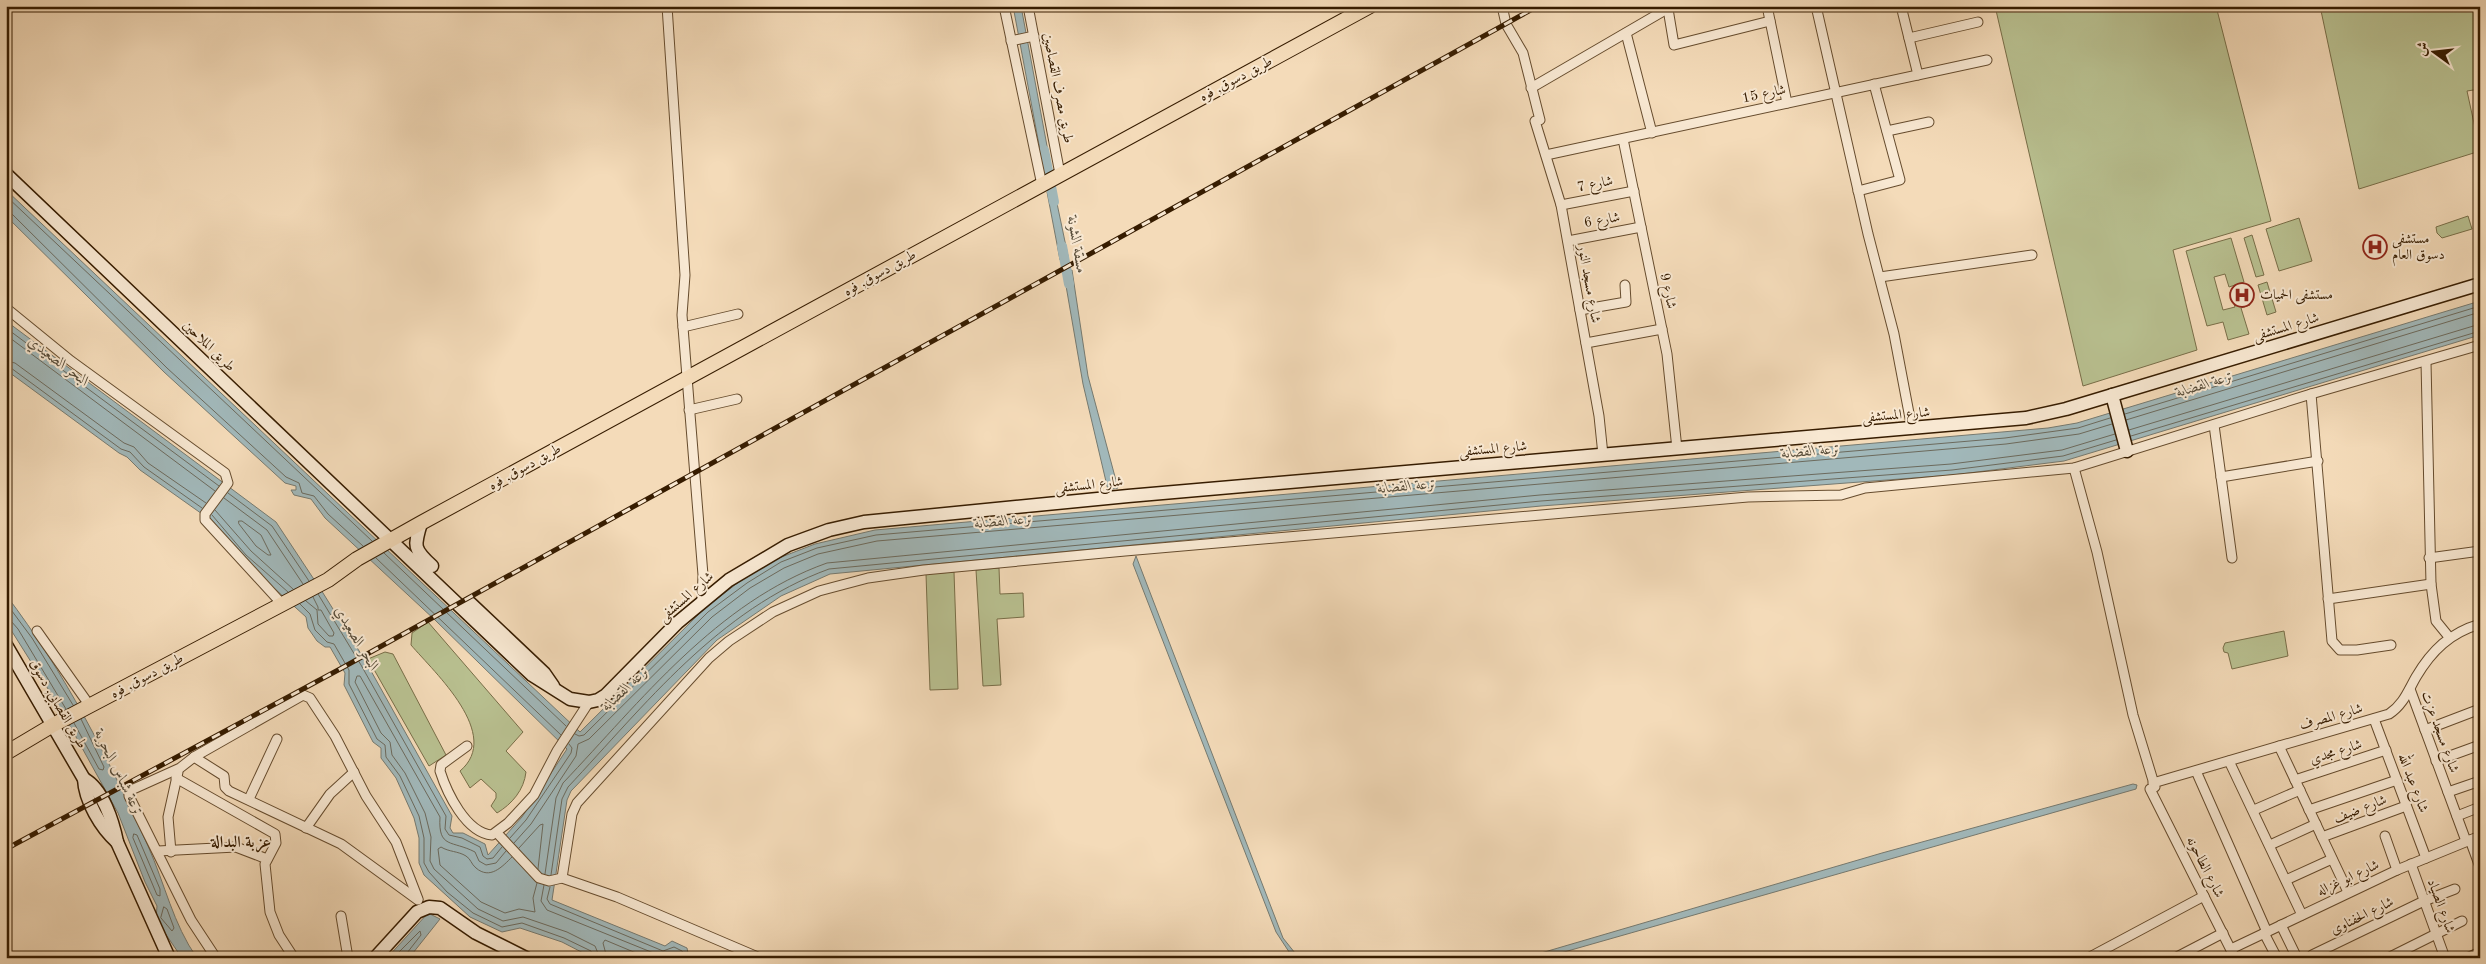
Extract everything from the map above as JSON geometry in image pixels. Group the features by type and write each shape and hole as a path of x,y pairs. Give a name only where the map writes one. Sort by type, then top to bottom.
{"main road":[{"name":"طريق دسوق, فوه","path":"6,753 59,722 328,580 357,559 421,523 1370,6"},
{"name":"طريق الملاحين","path":"6,174 391,540"},
{"name":"شارع المستشفى","path":"589,702 606,695 677,623 702,600 729,580 788,545 829,530 864,522 1128,496 2026,418 2113,400 2480,284"},
{"path":"2113,400 2126,448"},
{"path":"421,523 416,547 428,569"},
{"path":"391,540 428,569 539,669 554,688 570,699 589,702"},
{"name":"طريق القصابي, دسوق","path":"6,645 59,722 84,779 93,786 101,798 117,842 169,958"},
{"path":"375,958 417,912 429,907 446,913 476,933 523,956"}],"street":[{"path":"667,6 685,275 683,327 686,379 703,575 702,600"},
{"path":"1004,6 1042,185"},
{"name":"طريق مصرف القصاصين","path":"1028,6 1060,174"},
{"name":"شارع مسجد النور","path":"1502,6 1506,24 1521,50 1546,156 1561,205 1599,416 1603,455"},
{"path":"1767,6 1787,104"},
{"path":"1816,6 1858,191 1894,334 1912,429"},
{"path":"1901,6 1918,75"},
{"path":"1531,88 1670,8 1674,44 1770,21"},
{"path":"1909,38 1978,22"},
{"path":"1626,33 1652,133"},
{"path":"1011,41 1034,36"},
{"name":"شارع 15","path":"1546,156 1987,60"},
{"path":"1858,191 1900,180 1874,84"},
{"path":"1887,131 1929,122"},
{"name":"شارع 9","path":"1623,139 1672,385 1677,449"},
{"name":"شارع 7","path":"1561,205 1634,191"},
{"name":"شارع 6","path":"1568,241 1641,227"},
{"path":"1880,277 2032,256"},
{"path":"1580,310 1626,302 1624,285"},
{"path":"6,308 71,362 225,473 229,480 205,514 206,523 285,602"},
{"path":"683,327 738,314"},
{"path":"1586,343 1662,329"},
{"path":"562,878 572,814 576,803 709,658 729,641 773,612 811,594 843,584 924,570 1132,550 1748,497 1842,495 1865,488 2074,468 2126,448 2214,425 2311,394 2480,345"},
{"path":"2426,362 2431,584 2436,621 2449,637"},
{"path":"2311,394 2332,642 2338,649 2358,650 2391,645"},
{"path":"690,410 736,399"},
{"path":"2214,425 2232,558"},
{"path":"2221,477 2318,461"},
{"name":"شارع الطاحونه","path":"2074,468 2097,552 2135,723 2153,787 2233,954"},
{"path":"2429,558 2480,551"},
{"path":"2328,598 2431,584"},
{"name":"شارع المصرف","path":"2153,787 2196,771 2374,718 2394,710 2410,689 2425,664 2449,637 2462,629 2480,624"},
{"path":"38,631 90,706"},
{"name":"شارع مسجد عزت","path":"2410,689 2457,816 2480,867"},
{"path":"216,958 191,920 129,796 130,791 180,768 194,757 306,695 310,698 335,736 366,796 396,842 418,899"},
{"path":"467,746 441,765 441,774 460,811 470,825 486,835 497,833 534,795 563,741 573,729 589,702"},
{"path":"2425,730 2480,709"},
{"name":"شارع عبد الله","path":"2374,718 2426,858"},
{"path":"249,800 277,739"},
{"path":"2436,761 2480,745"},
{"path":"2279,746 2348,892"},
{"name":"شارع مجدي","path":"2295,780 2386,750"},
{"path":"194,757 224,776 225,787 229,791 341,844 429,907"},
{"path":"2229,761 2254,810 2302,915"},
{"path":"171,852 168,828 176,778 180,768"},
{"path":"2196,771 2277,958"},
{"path":"306,828 330,794 354,772"},
{"path":"176,778 275,834 276,843 267,859 265,873 270,912 279,935 294,958"},
{"path":"2309,810 2397,780"},
{"path":"2448,792 2480,781"},
{"path":"2254,810 2300,790"},
{"name":"شارع ضيف","path":"2322,837 2406,806"},
{"path":"2457,816 2480,807"},
{"path":"2270,845 2316,824"},
{"path":"497,833 539,878 549,881 562,878 617,897 760,958"},
{"path":"2385,836 2397,870"},
{"name":"شارع ابو غزاله","path":"2233,954 2266,932 2348,892 2480,836"},
{"path":"158,851 171,852 236,847 267,859"},
{"path":"2286,880 2332,858"},
{"name":"شارع الصياد","path":"2411,864 2445,958"},
{"name":"شارع الحفناوى","path":"2312,955 2424,901 2455,889"},
{"path":"2088,958 2204,896"},
{"path":"341,916 348,958"},
{"path":"2388,958 2405,954 2436,934 2462,921"},
{"path":"2281,925 2297,958"},
{"path":"2175,958 2223,933"}],"green space":[{"path":"1995,6 2216,6 2271,221 2173,250 2197,350 2083,386"},
{"path":"2320,6 2480,6 2480,89 2467,91 2480,151 2359,189"},
{"path":"2468,216 2472,229 2442,238 2437,233 2436,227"},
{"path":"2299,218 2312,261 2279,271 2266,229"},
{"path":"2252,235 2264,275 2256,277 2244,238"},
{"path":"2231,238 2244,282 2229,287 2225,274 2214,277 2223,310 2235,307 2230,292 2245,288 2250,305 2241,308 2249,334 2228,340 2223,322 2207,326 2186,251"},
{"path":"2267,282 2276,312 2267,315 2258,285"},
{"path":"999,568 1000,594 1023,593 1024,617 997,619 1001,685 983,686 976,570"},
{"path":"954,572 958,689 930,690 926,574"},
{"path":"428,622 523,732 506,751 526,772 525,779 516,796 497,813 491,806 496,798 496,793 481,779 470,788 460,771 471,756 474,740 470,723 461,705 435,671 411,645 412,633"},
{"path":"2284,631 2288,656 2232,669 2228,653 2224,652 2225,643"},
{"path":"385,652 393,654 446,755 429,766 368,659"}],"water":[{"path":"1013,6 1021,6 1050,162 1043,166"},
{"path":"1054,189 1068,256 1060,260 1047,192"},
{"path":"6,190 580,732 705,608 744,578 779,558 815,544 875,530 2048,428 2077,423 2480,301 2480,335 2064,461 1953,475 1541,506 830,574 781,596 717,640 571,791 567,800 552,900 665,946 672,941 687,948 688,953 695,958 593,958 562,942 520,928 502,932 470,917 424,875 419,863 419,838 414,818 396,778 381,758 381,748 373,742 344,685 345,673 330,647 325,647 317,641 308,628 306,617 242,559 212,521 6,370 6,321 276,522 366,662 452,816 450,828 453,833 463,833 485,844 488,855 522,817 567,749 435,620 325,518 311,499 294,495 291,490 296,490 296,486 285,483 164,372 6,216"},
{"path":"1072,270 1088,376 1118,488 1108,490 1083,384 1065,280 1065,273"},
{"path":"1136,556 1283,938 1299,958 1293,958 1276,932 1133,564"},
{"path":"6,595 47,654 101,748 148,846 175,918 197,958 182,958 156,920 157,906 145,882 118,813 60,708 6,622"},
{"path":"2133,784 2137,785 2136,789 1543,958 1524,958 1882,853"},
{"path":"428,913 440,919 409,958 387,958"}],"waterway":[{"name":"مسقة الشونة","path":"1044,150 1054,202"},
{"name":"مسقة الشونة","path":"1062,246 1069,284"}],"railway":[{"path":"6,849 340,669 1538,6"}],"place":[{"name":"مستشفى دسوق العام","path":"2375,247"},
{"name":"مستشفى الحميات","path":"2242,295"}],"district":[{"name":"عزبة البدالة","path":"241,843"}],"water label":[{"name":"البحر الصعيدي","path":"58,362"},
{"name":"ترعة القضابة","path":"2205,385"},
{"name":"ترعة القضابة","path":"1811,452"},
{"name":"ترعة القضابة","path":"1407,487"},
{"name":"ترعة القضابة","path":"1004,522"},
{"name":"البحر الصعيدي","path":"356,639"},
{"name":"ترعة القضابة","path":"626,689"},
{"name":"ترعة شباس البحرية","path":"118,773"}]}
